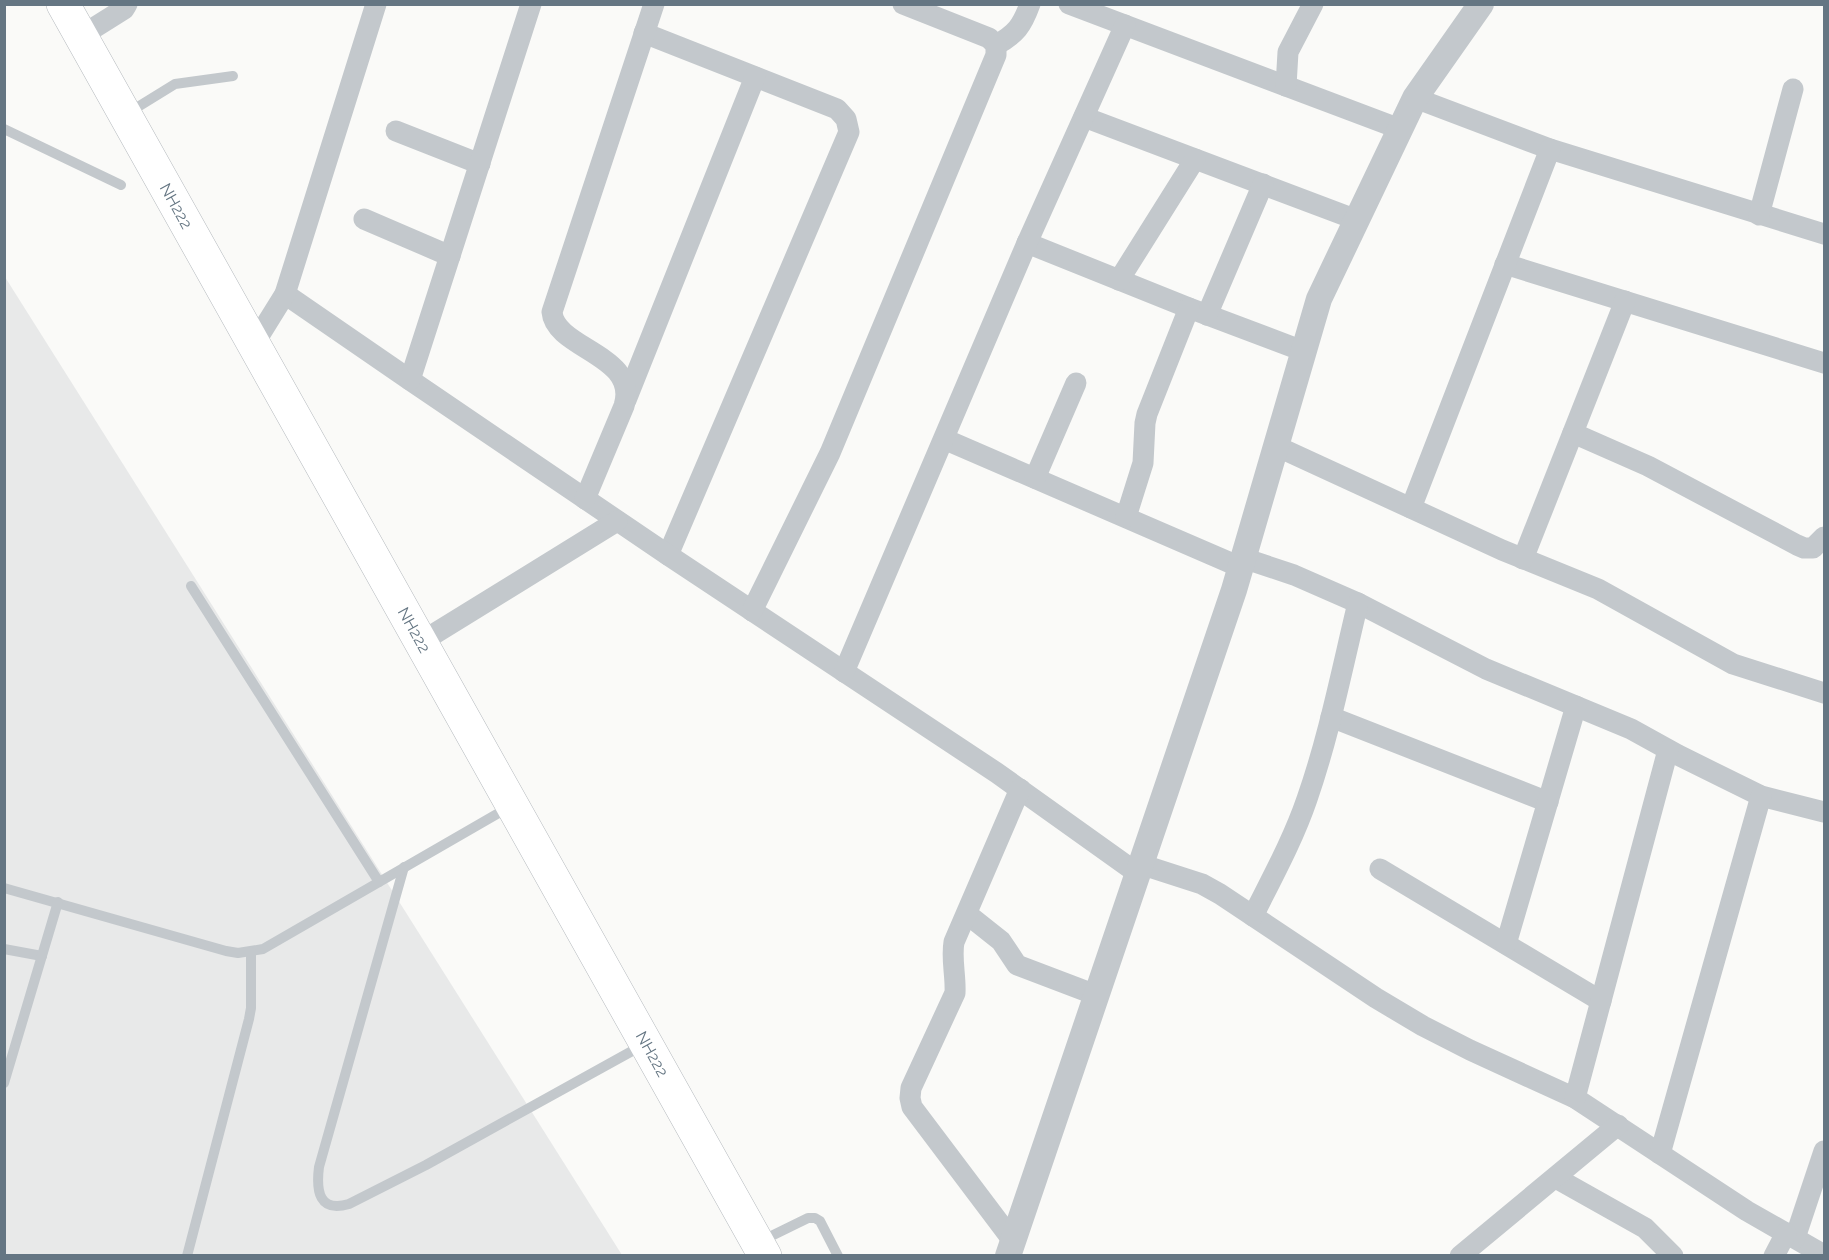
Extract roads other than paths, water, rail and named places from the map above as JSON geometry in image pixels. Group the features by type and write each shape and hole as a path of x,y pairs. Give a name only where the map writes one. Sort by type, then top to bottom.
{"main road":[{"name":"NH222","path":"63,4 761,1249"}],"street":[{"path":"81,36 124,9 127,4"},
{"path":"254,344 285,294 376,4"},
{"path":"410,380 531,4"},
{"path":"626,400 623,383 611,365 560,330 552,319 552,312 654,4"},
{"path":"752,611 830,453 996,55 996,45 989,38 903,4"},
{"path":"996,45 1011,37 1018,30 1030,4"},
{"path":"1069,4 1400,129"},
{"path":"1286,86 1288,52 1313,4"},
{"path":"1010,1248 1241,562 1319,299 1415,98 1481,4"},
{"path":"843,672 1027,243 1125,26"},
{"path":"644,33 837,109 846,119 849,132 668,555"},
{"path":"585,499 755,77"},
{"path":"1759,215 1793,89"},
{"path":"1415,98 1550,149 1824,234"},
{"path":"1084,117 1357,220"},
{"path":"396,131 480,164"},
{"path":"1411,508 1550,149"},
{"path":"1119,280 1195,159"},
{"path":"1126,517 1143,463 1147,414 1263,184"},
{"path":"364,219 450,255"},
{"path":"1027,243 1198,312 1303,351"},
{"path":"1505,264 1824,363"},
{"path":"285,294 617,521 1139,868 1202,884 1376,998 1470,1050 1575,1098 1747,1211 1824,1255"},
{"path":"1523,559 1625,301"},
{"path":"1035,478 1076,383"},
{"path":"1573,433 1648,466 1804,548 1813,548 1824,537"},
{"path":"944,439 1126,517 1241,562 1293,575 1358,603 1486,669 1631,729 1761,796 1824,812"},
{"path":"1276,446 1523,559 1598,589 1733,664 1824,693"},
{"path":"421,642 617,521"},
{"path":"1253,916 1293,837 1307,800 1331,717 1358,603"},
{"path":"1506,944 1576,706"},
{"path":"1331,717 1548,802"},
{"path":"1575,1098 1668,750"},
{"path":"1010,1248 912,1107 910,1098 911,1088 955,993 954,942 1020,789"},
{"path":"1660,1155 1761,796"},
{"path":"1380,869 1601,1001"},
{"path":"967,914 1000,941 1017,965 1096,995"},
{"path":"1460,1256 1618,1125"},
{"path":"1772,1255 1790,1235 1824,1150"},
{"path":"1556,1178 1645,1228 1673,1256"}],"lane":[{"path":"125,114 175,84 233,76"},
{"path":"4,129 121,184"},
{"path":"191,586 379,882"},
{"path":"4,888 226,951 251,952 263,949 512,805"},
{"path":"404,867 319,1167 318,1188 325,1203 339,1207 349,1204 426,1165 646,1044"},
{"path":"4,1083 58,902"},
{"path":"4,949 42,956"},
{"path":"187,1256 249,1019 251,952"},
{"path":"761,1249 808,1218 815,1218 820,1221 838,1256"}]}
